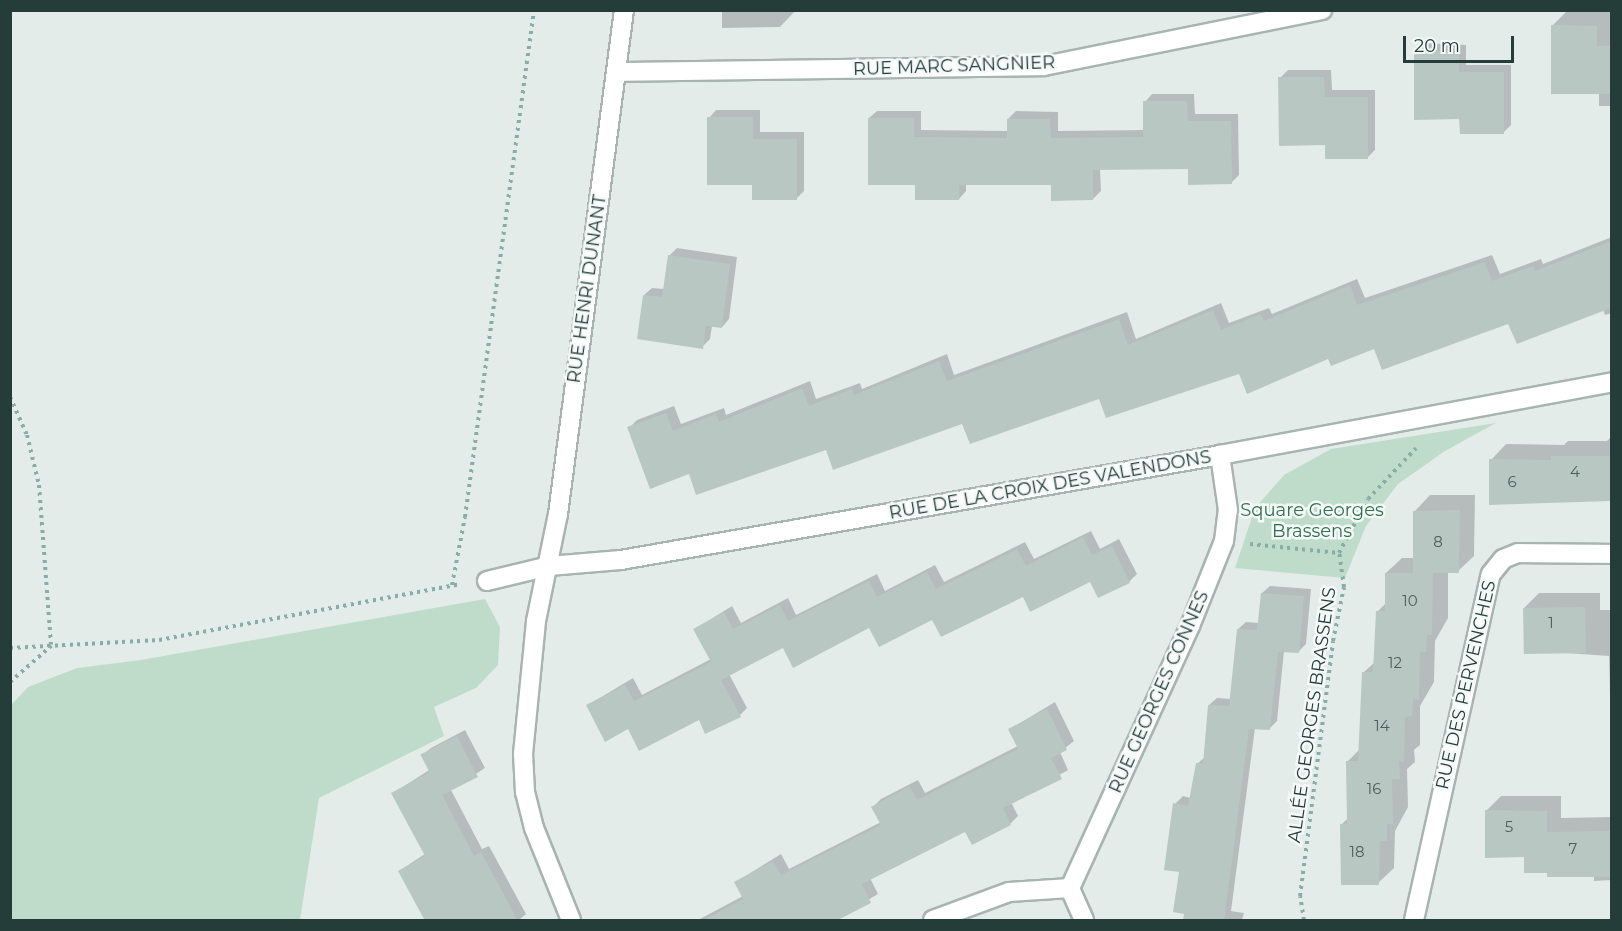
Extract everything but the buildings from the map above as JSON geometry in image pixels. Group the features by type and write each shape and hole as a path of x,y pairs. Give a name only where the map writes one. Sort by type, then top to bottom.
{"street":[{"name":"RUE HENRI DUNANT","path":"571,921 534,828 525,792 523,754 536,621 549,566 624,10"},
{"name":"RUE MARC SANGNIER","path":"616,72 1044,66 1322,10"},
{"name":"RUE DE LA CROIX DES VALENDONS","path":"487,580 549,566 621,560 1220,455 1611,382"},
{"name":"RUE GEORGES CONNES","path":"1070,888 1190,626 1224,541 1228,510 1220,455"},
{"name":"RUE DES PERVENCHES","path":"1414,921 1491,574 1503,559 1518,553 1611,554"},
{"path":"933,921 1009,892 1070,888 1084,921"}],"path":[{"path":"10,648 159,640 452,585 465,517 534,10"},
{"path":"10,397 27,435 39,485 51,645"},
{"path":"1224,541 1339,553 1368,499 1452,410"},
{"name":"ALLÉE GEORGES BRASSENS","path":"1304,921 1300,896 1333,641 1344,587 1339,553"},
{"path":"10,682 51,645"}],"green space":[{"name":"Square Georges Brassens","path":"1496,423 1445,451 1398,484 1366,526 1345,578 1235,568 1255,508 1284,475 1331,449"},
{"path":"485,599 500,627 498,665 476,688 434,707 444,736 319,798 300,920 11,920 11,705 28,687 77,668 141,660"}]}
